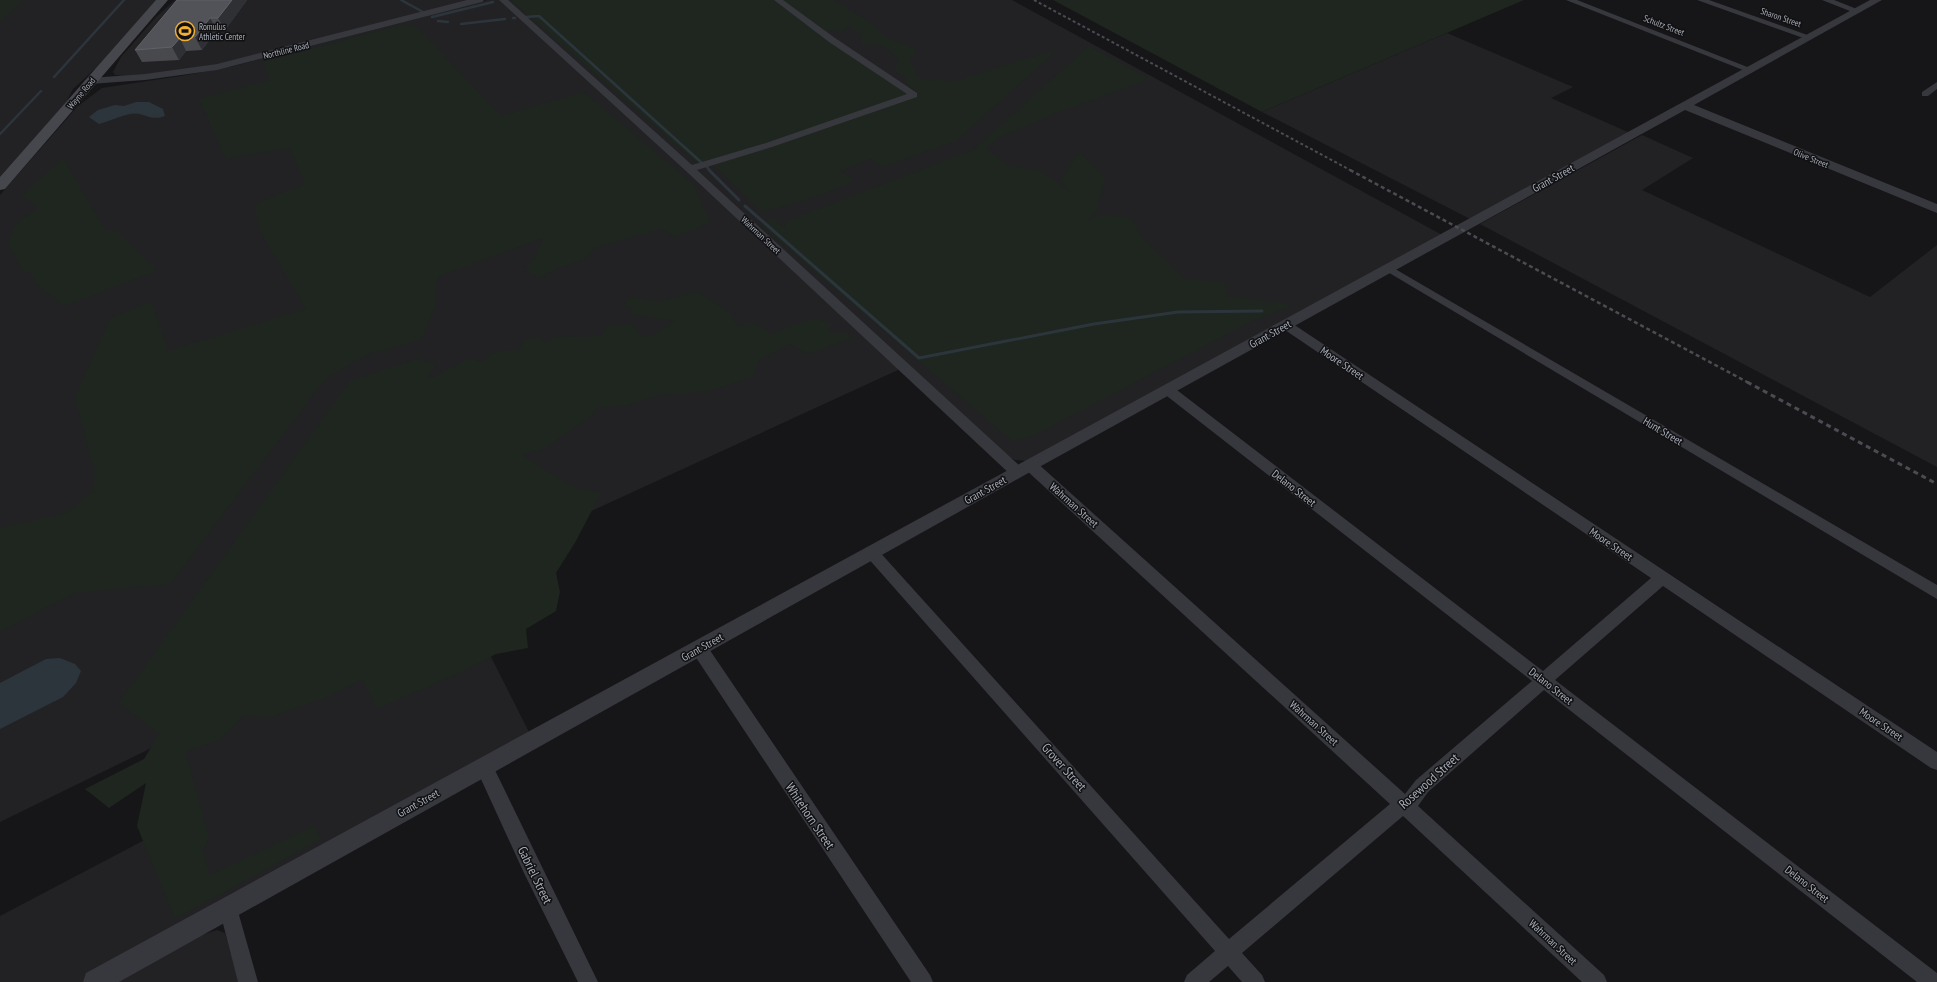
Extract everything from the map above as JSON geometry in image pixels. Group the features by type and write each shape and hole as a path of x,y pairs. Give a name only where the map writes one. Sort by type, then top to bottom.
{"main road":[{"name":"Wayne Road","path":"0,186 162,0"}],"street":[{"name":"Northline Road","path":"90,81 168,75 217,67 479,0"},
{"name":"Wahrman Street","path":"503,0 1023,469 1146,569 1597,982"},
{"path":"690,169 769,145 914,95 832,40 778,0"},
{"name":"Schultz Street","path":"1570,0 1751,70"},
{"name":"Sharon Street","path":"1701,0 1809,37"},
{"path":"1826,0 1858,10"},
{"name":"Grant Street","path":"95,982 484,766 1877,0"},
{"path":"1925,94 1937,85"},
{"name":"Olive Street","path":"1685,106 1937,209"},
{"name":"Hunt Street","path":"1390,268 1937,593"},
{"name":"Moore Street","path":"1286,326 1937,762"},
{"name":"Delano Street","path":"1168,390 1933,982"},
{"name":"Grover Street","path":"872,553 1255,982"},
{"name":"Rosewood Street","path":"1194,982 1389,815 1413,799 1422,786 1662,578"},
{"name":"Whitehorn Street","path":"699,648 739,711 923,982"},
{"name":"Gabriel Street","path":"484,766 531,867 588,982"},
{"path":"228,908 248,982"}],"shaded area":[{"path":"0,0 159,0 108,57 73,89 64,106 0,182"},
{"path":"0,0 24,0 0,22"},
{"path":"175,0 475,0 218,64 161,73 125,76 115,75 113,72 121,57 156,17"},
{"path":"487,0 1012,0 1444,236 1029,461 1015,460 1006,456 909,365 450,576 531,736 84,982 0,982 0,916 190,816 170,739 0,822 0,195 78,106 102,88 234,66"},
{"path":"511,0 833,0 870,22 885,37 916,49 910,59 919,77 926,80 942,80 950,83 954,80 962,81 967,77 1058,49 956,141 882,167 870,159 841,171 851,178 851,183 806,200 761,212 710,161 698,164","holes":["848,26 862,36 861,44 875,44 883,46 890,51 899,61 894,71 904,75 906,83 918,93 906,93 828,38 828,30 843,32"]},
{"path":"1053,0 1524,0 1262,112"},
{"path":"403,24 417,27 501,116 584,92 693,184 711,223 675,237 661,229 594,248 587,258 554,270 539,278 524,270 536,256 543,238 439,276 436,285 435,305 423,336 414,342 369,354 327,377 170,584 74,593 0,632 0,528 67,513 93,491 95,473 75,398 110,319 151,301 168,351 306,309 259,229 255,204 305,184 289,148 226,159 199,99 270,80 264,62"},
{"path":"1447,33 1573,87 1551,98 1630,133 1472,220 1262,112"},
{"path":"1089,46 1146,77 1145,81 1059,112 1000,137 986,148 1007,165 1039,171 1057,182 1070,193 1061,180 1079,152 1105,177 1097,210 1088,220 1103,215 1131,218 1143,239 1185,279 1224,282 1226,296 1294,305 1250,322 1035,435 1012,441 759,224 774,219 784,228 790,220 978,148 975,146 980,144"},
{"path":"136,102 149,102 163,109 165,116 155,118 135,113 99,124 89,117 98,110 115,105 124,106"},
{"path":"1642,135 1693,158 1642,190 1870,297 1937,245 1937,467 1480,224"},
{"path":"63,158 106,231 116,231 156,271 65,306 37,284 30,273 23,271 8,244 17,222 39,208 22,196"},
{"path":"697,291 729,312 738,326 753,323 773,334 801,322 822,320 829,322 829,333 848,333 852,338 809,354 790,344 760,359 752,377 709,391 657,396 627,405 596,408 592,415 546,448 522,455 574,488 601,493 576,541 556,573 560,592 556,611 526,629 528,648 496,654 461,672 377,709 362,679 329,696 271,717 244,715 220,740 185,751 209,837 203,851 210,875 314,826 321,839 175,919 137,826 146,783 109,808 85,789 144,759 159,734 119,703 350,381 418,359 436,364 427,378 433,378 469,358 483,362 491,353 520,349 523,340 539,337 545,343 559,337 585,337 602,335 608,326 631,324 642,337 654,335 675,321 631,314 632,308 623,305 630,297 659,302"},
{"path":"60,658 75,664 81,671 76,683 63,697 0,729 0,683 46,659"},
{"path":"217,930 225,933 239,982 115,982 199,936"}],"building":[{"path":"177,0 232,0 218,18 210,18 195,37 180,38 172,47 135,50"}],"waterway":[{"path":"54,77 124,0"},
{"path":"401,0 423,12"},
{"path":"432,17 493,2"},
{"path":"526,17 539,16 702,163"},
{"path":"461,24 505,19"},
{"path":"438,21 448,22"},
{"path":"0,134 41,91"},
{"path":"707,167 710,171"},
{"path":"710,171 739,200"},
{"path":"745,206 919,358 1094,324 1178,312 1262,311"}],"railway":[{"path":"1034,0 1352,171"},
{"path":"1350,170 1749,383"},
{"path":"1747,382 1937,484"}],"place":[{"name":"Romulus Athletic Center","path":"185,31"}]}
